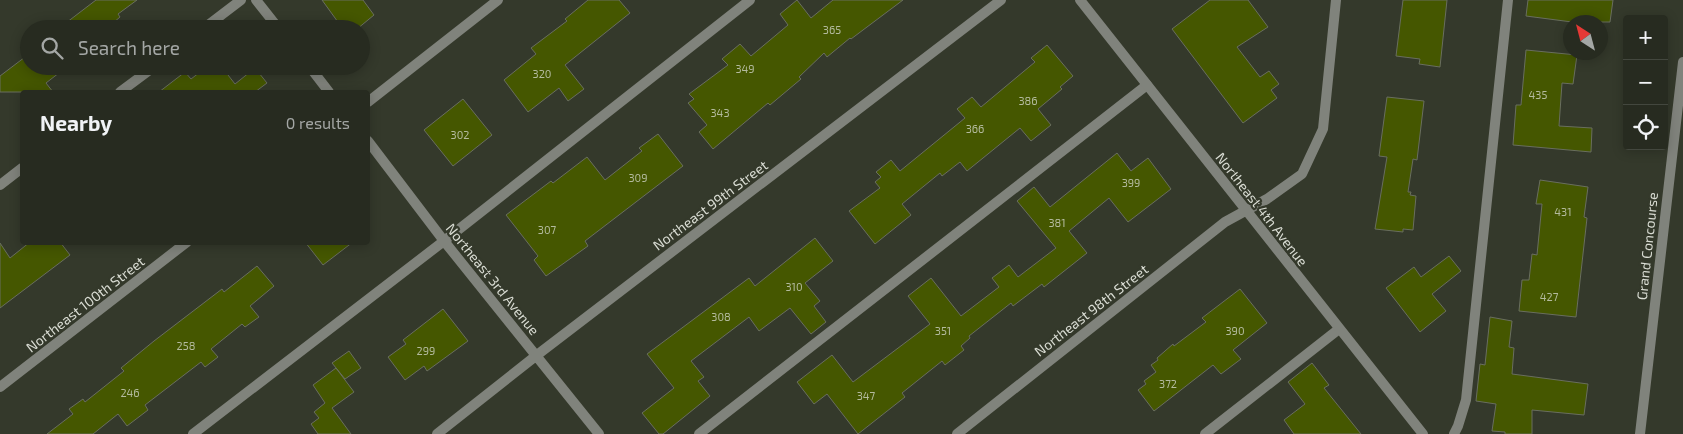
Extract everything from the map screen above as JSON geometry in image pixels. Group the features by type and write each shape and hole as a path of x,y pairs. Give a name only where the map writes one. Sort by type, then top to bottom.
{"street":[{"path":"215,20 241,0"},
{"path":"256,0 272,20"},
{"path":"370,100 498,0"},
{"path":"193,434 444,241 750,0"},
{"name":"Northeast 99th Street","path":"437,434 537,355 1002,0"},
{"name":"Northeast 4th Avenue","path":"1080,0 1423,434"},
{"name":"Northeast 98th Street","path":"957,434 1212,232 1302,174 1323,129 1336,0"},
{"path":"1454,434 1466,400 1508,0"},
{"name":"Grand Concourse","path":"1640,434 1683,62"},
{"path":"123,90 143,75"},
{"path":"316,75 327,90"},
{"path":"699,434 1146,85"},
{"name":"Northeast 3rd Avenue","path":"370,144 444,241 599,434"},
{"path":"0,185 20,170"},
{"name":"Northeast 100th Street","path":"0,387 183,245"},
{"path":"1204,434 1339,329"}],"building":[{"path":"96,0 137,0 118,14 120,17 116,20 70,20"},
{"path":"322,0 363,0 374,15 368,20 336,20"},
{"path":"588,0 619,0 630,13 565,65 584,89 568,101 559,88 528,112 504,80 536,54 531,48 567,21 565,19"},
{"path":"797,0 811,18 833,0 903,0 827,57 824,53 799,77 801,79 770,105 768,103 713,149 699,132 707,125 688,103 694,99 689,94 728,65 722,59 740,44 751,56 788,25 780,14"},
{"path":"1210,0 1248,0 1268,27 1237,47 1260,77 1269,71 1279,84 1271,90 1277,98 1243,123 1172,29"},
{"path":"1403,0 1447,0 1440,67 1419,64 1420,59 1396,56"},
{"path":"1528,0 1613,0 1610,22 1608,22 1608,15 1563,15 1563,21 1526,16"},
{"path":"1047,45 1073,76 1060,87 1062,89 1038,109 1051,125 1031,141 1020,128 967,171 960,162 942,176 940,173 902,204 911,215 875,244 849,211 880,188 875,182 881,177 876,172 891,160 900,171 965,118 957,109 972,97 981,107 1035,62 1031,58"},
{"path":"1526,50 1563,54 1563,60 1576,60 1573,84 1562,83 1559,126 1592,128 1591,152 1513,145 1516,105 1521,105"},
{"path":"20,61 20,75 56,75 46,83 51,90 20,90 20,92 0,92 0,76"},
{"path":"181,75 188,75 191,79 196,75 228,75 235,84 246,75 261,75 267,83 258,90 162,90"},
{"path":"1387,97 1424,101 1417,160 1413,159 1408,192 1411,192 1410,195 1416,196 1413,230 1403,229 1403,232 1375,229 1387,157 1379,156"},
{"path":"463,99 492,135 453,166 424,130"},
{"path":"658,134 683,166 585,241 588,246 546,276 534,260 538,256 506,215 587,157 605,180 642,151 639,148"},
{"path":"1117,153 1131,171 1148,158 1171,189 1128,222 1109,198 1069,231 1087,253 1044,287 1042,284 1013,306 1011,303 969,336 970,338 961,346 964,350 945,365 942,361 902,393 905,397 858,434 827,394 814,404 797,382 832,355 853,382 930,324 908,296 931,278 961,316 999,287 992,278 1009,265 1018,277 1056,248 1017,201 1034,187 1050,207"},
{"path":"1540,180 1588,187 1584,217 1587,218 1576,317 1519,311 1522,280 1529,280 1532,254 1537,255 1542,204 1536,204"},
{"path":"815,238 833,261 805,283 820,301 814,306 826,322 811,334 790,308 759,331 749,317 691,361 704,377 698,381 710,396 663,434 659,434 642,413 674,388 647,354 749,278 755,286"},
{"path":"0,243 10,258 26,245 62,245 70,255 0,308"},
{"path":"307,245 349,245 323,265"},
{"path":"1449,256 1461,271 1432,294 1446,311 1420,332 1386,288 1414,267 1421,277"},
{"path":"257,266 274,286 250,306 259,317 245,327 242,324 211,349 218,357 205,367 201,362 145,405 148,410 127,426 118,414 93,434 47,434 73,414 69,409 83,399 85,402 124,371 121,368 154,341 222,289 224,292"},
{"path":"1240,289 1267,323 1233,350 1241,359 1221,374 1213,365 1154,411 1138,390 1146,384 1144,381 1156,372 1151,365 1173,344 1174,346 1206,322 1202,318"},
{"path":"443,309 468,341 427,371 424,366 405,380 388,357 406,344 403,340"},
{"path":"1490,317 1512,321 1509,347 1514,348 1512,374 1588,384 1584,415 1532,410 1532,434 1505,434 1505,432 1492,431 1496,404 1476,401 1480,364 1485,365"},
{"path":"349,351 361,368 345,379 332,363"},
{"path":"1312,363 1329,385 1324,388 1361,434 1294,434 1284,420 1305,404 1288,382"},
{"path":"336,368 354,392 332,408 351,434 318,434 311,424 319,418 314,412 325,403 313,385"}]}
